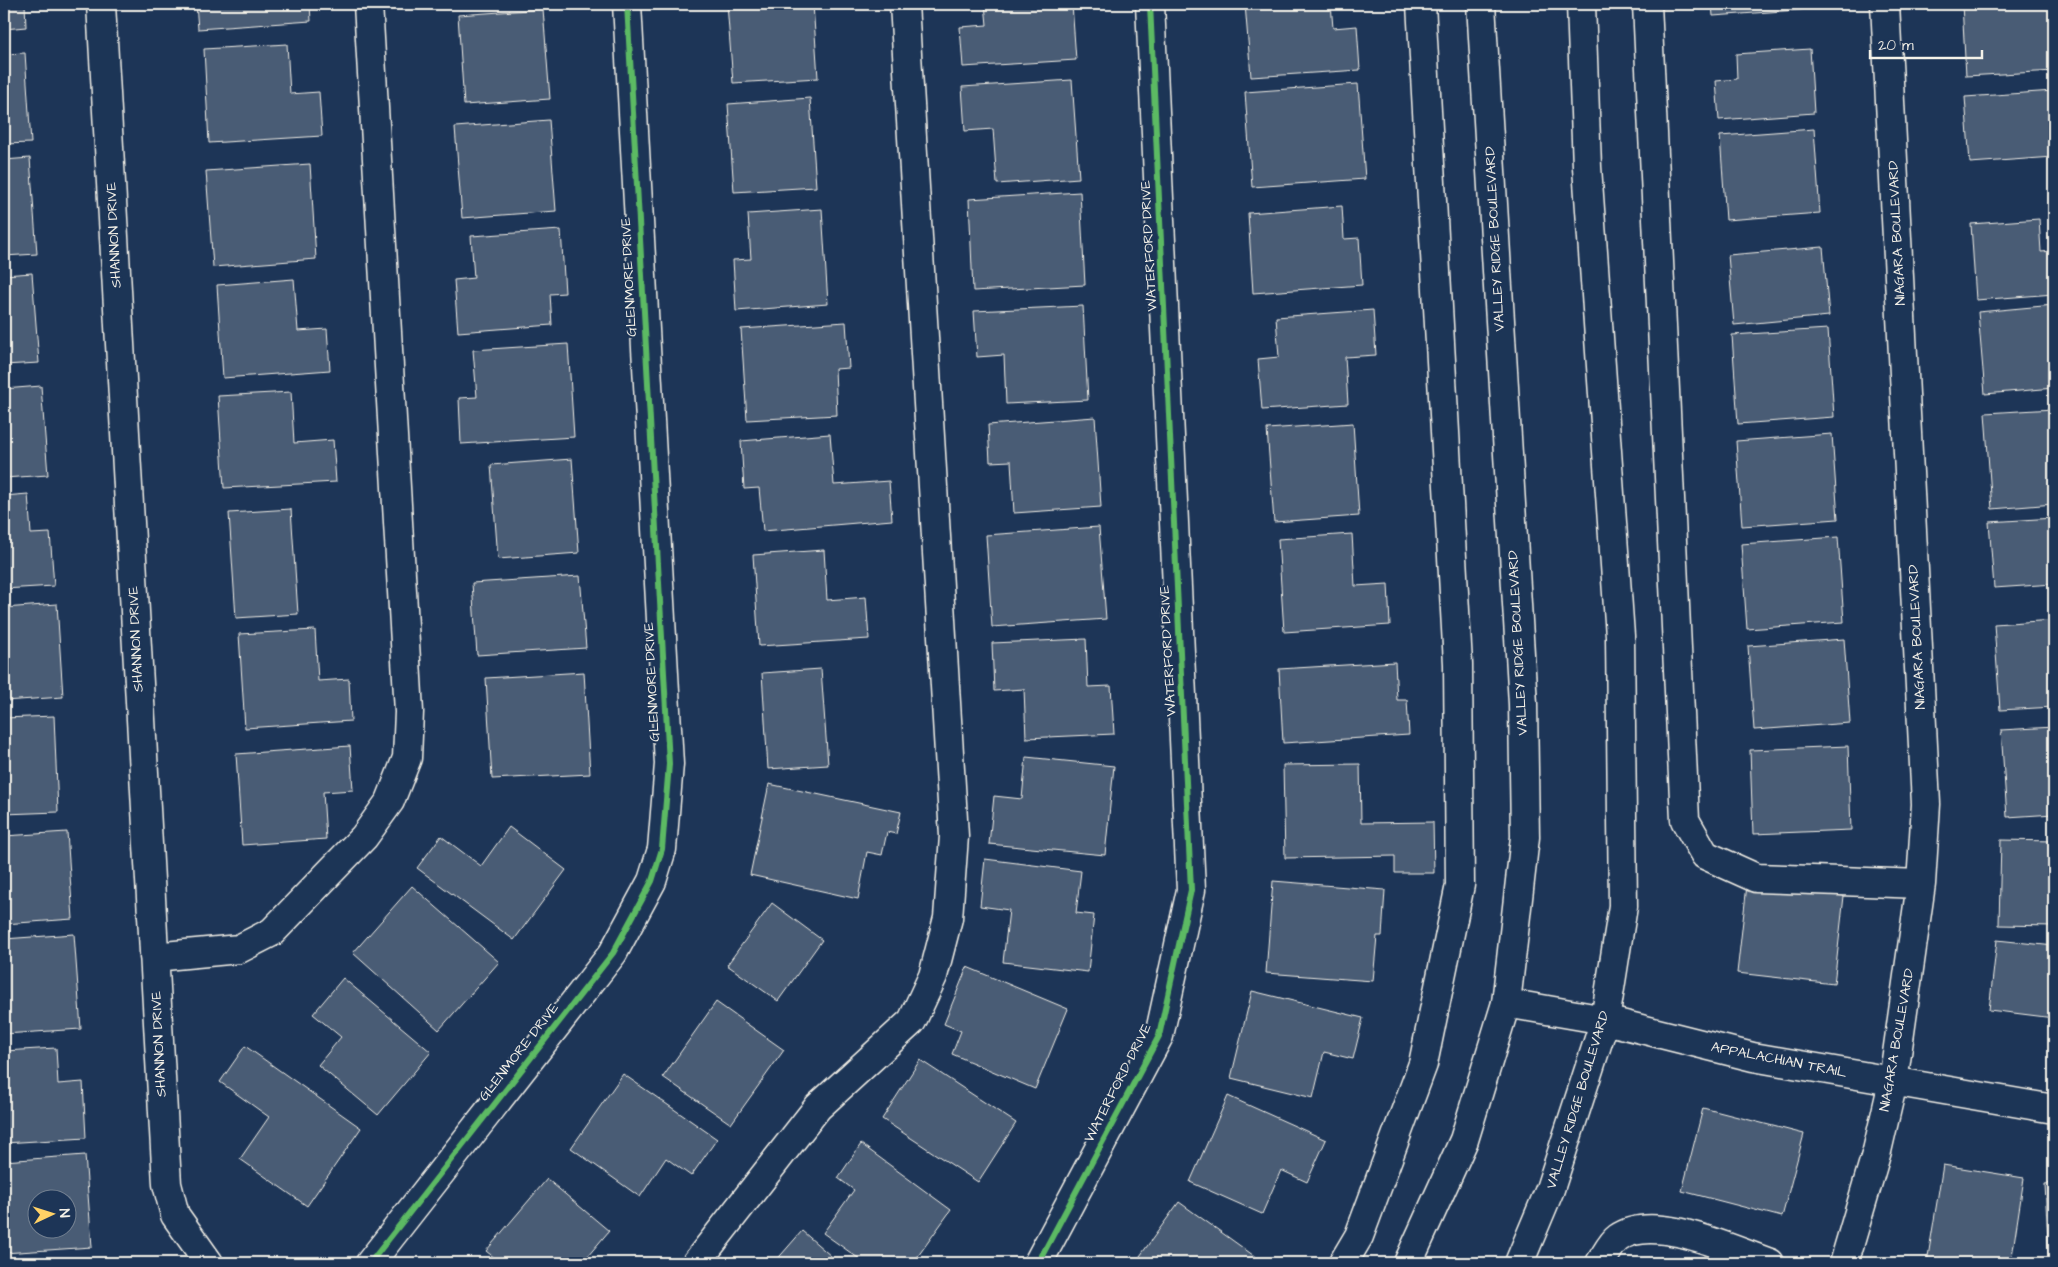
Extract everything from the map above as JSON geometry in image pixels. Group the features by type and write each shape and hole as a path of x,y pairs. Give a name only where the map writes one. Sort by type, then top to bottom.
{"street":[{"name":"SHANNON DRIVE","path":"101,4 167,1184 175,1215 208,1263"},
{"path":"154,957 239,949 272,932 364,837 390,801 407,758 409,712 368,4"},
{"name":"GLENMORE DRIVE","path":"370,1263 613,953 652,882 662,849 669,764 626,4"},
{"path":"696,1263 818,1107 912,1021 933,976 948,918 954,836 904,4"},
{"name":"WATERFORD DRIVE","path":"1038,1263 1159,1036 1191,890 1150,4"},
{"path":"1343,1263 1359,1236 1423,1064 1460,885 1458,664 1421,4"},
{"name":"VALLEY RIDGE BOULEVARD","path":"1408,1263 1464,1140 1506,1003 1525,837 1523,713 1481,4"},
{"name":"VALLEY RIDGE BOULEVARD","path":"1519,1263 1550,1189 1605,1020 1623,906 1620,636 1587,168 1581,4"},
{"path":"1647,4 1685,820 1705,855 1756,878 1921,884"},
{"name":"NIAGARA BOULEVARD","path":"1844,1263 1877,1151 1893,1082 1921,884 1926,804 1885,4"},
{"name":"APPALACHIAN TRAIL","path":"1506,1003 1605,1020 1753,1057 1893,1082 2054,1107"},
{"path":"1600,1263 1617,1238 1639,1229 1677,1231 1770,1263"}],"building":[{"path":"4,4 25,4 26,27 4,29"},
{"path":"196,4 310,4 311,21 198,29"},
{"path":"727,4 813,4 818,78 733,83"},
{"path":"985,4 1072,4 1076,60 963,67 960,27 987,25"},
{"path":"1245,4 1331,4 1333,28 1357,26 1360,70 1251,77"},
{"path":"1712,4 1811,4 1811,9 1713,16"},
{"path":"1962,4 2054,4 2054,71 1966,76"},
{"path":"543,9 550,99 464,105 458,15"},
{"path":"287,44 290,94 319,92 322,136 209,143 204,49"},
{"path":"1810,49 1814,113 1719,120 1716,81 1737,79 1736,54"},
{"path":"25,53 31,143 4,144 4,54"},
{"path":"1072,80 1079,178 997,184 993,129 965,131 962,87"},
{"path":"1358,84 1365,179 1252,187 1245,92"},
{"path":"2054,91 2054,157 1970,163 1965,97"},
{"path":"810,98 816,187 734,192 728,104"},
{"path":"549,120 556,211 462,218 455,127"},
{"path":"1814,129 1820,213 1726,220 1720,136"},
{"path":"30,158 37,254 4,256 4,160"},
{"path":"310,164 316,259 213,267 206,171"},
{"path":"1080,192 1085,285 973,291 969,199"},
{"path":"1342,206 1344,239 1359,238 1362,285 1253,293 1248,213"},
{"path":"822,209 828,304 736,311 733,260 751,259 748,214"},
{"path":"2039,219 2041,252 2054,251 2054,294 1976,300 1971,224"},
{"path":"561,230 565,293 550,294 552,325 458,332 454,280 474,278 471,236"},
{"path":"1823,247 1829,316 1734,325 1728,255"},
{"path":"32,273 39,363 4,365 4,275"},
{"path":"294,279 298,331 327,329 330,370 223,378 217,285"},
{"path":"2054,305 2054,388 1985,394 1978,312"},
{"path":"1083,306 1088,400 1006,404 1004,355 977,357 974,311"},
{"path":"1373,310 1376,355 1345,357 1348,404 1262,410 1258,359 1279,357 1276,317"},
{"path":"846,322 849,368 835,369 837,415 747,420 741,329"},
{"path":"1828,329 1834,417 1738,424 1732,335"},
{"path":"568,344 574,437 461,444 459,398 477,397 473,350"},
{"path":"41,386 48,475 4,478 4,389"},
{"path":"291,392 294,443 333,440 336,482 224,488 218,396"},
{"path":"2054,409 2054,504 1992,509 1985,413"},
{"path":"1095,417 1101,507 1014,513 1011,461 990,462 988,425"},
{"path":"1353,423 1359,516 1274,522 1267,429"},
{"path":"830,434 834,485 889,481 892,520 763,531 759,488 744,489 741,441"},
{"path":"1832,434 1838,519 1742,526 1736,441"},
{"path":"572,459 579,553 498,559 491,465"},
{"path":"28,494 31,534 50,533 54,586 4,589 4,496"},
{"path":"291,509 298,614 236,618 229,513"},
{"path":"2054,518 2054,584 1994,588 1989,522"},
{"path":"1099,527 1106,619 992,627 986,535"},
{"path":"1352,534 1355,586 1388,584 1390,625 1284,632 1278,539"},
{"path":"1838,537 1844,622 1747,629 1741,544"},
{"path":"824,550 827,600 866,597 869,639 759,646 753,555"},
{"path":"580,576 586,648 477,655 472,583"},
{"path":"57,604 63,697 4,701 4,608"},
{"path":"2054,620 2054,707 2000,710 1994,624"},
{"path":"315,630 318,681 349,679 351,721 245,728 239,634"},
{"path":"1086,639 1088,687 1111,686 1114,734 1026,738 1024,689 994,691 992,643"},
{"path":"1844,639 1850,723 1754,730 1748,646"},
{"path":"1395,662 1397,700 1407,700 1409,735 1283,743 1279,669"},
{"path":"821,669 828,765 768,769 762,673"},
{"path":"584,672 590,774 492,779 486,678"},
{"path":"54,716 58,812 4,814 4,718"},
{"path":"2054,727 2054,814 2007,817 2001,730"},
{"path":"350,746 353,790 323,792 326,839 242,845 236,754"},
{"path":"1848,746 1851,830 1753,834 1750,750"},
{"path":"1026,757 1114,766 1105,855 989,844 994,796 1022,799"},
{"path":"1360,764 1361,823 1433,822 1434,873 1395,873 1395,856 1285,858 1283,765"},
{"path":"769,784 901,812 896,834 887,832 882,855 867,852 858,899 750,875"},
{"path":"509,827 566,870 514,940 417,868 441,836 481,866"},
{"path":"67,832 73,919 4,924 4,836"},
{"path":"2001,840 2054,841 2054,926 1999,925"},
{"path":"985,859 1081,871 1076,913 1094,915 1088,972 1003,962 1009,910 980,906"},
{"path":"1273,881 1385,890 1382,936 1377,936 1373,981 1266,973"},
{"path":"1747,885 1844,896 1834,984 1737,973"},
{"path":"412,886 499,962 439,1030 353,953"},
{"path":"772,903 822,940 778,1001 727,965"},
{"path":"74,934 81,1029 4,1034 4,939"},
{"path":"1997,940 2054,946 2054,1018 1989,1010"},
{"path":"967,967 1068,1009 1035,1089 952,1054 961,1031 944,1024"},
{"path":"343,978 431,1052 378,1115 318,1065 341,1037 313,1014"},
{"path":"1252,991 1363,1018 1353,1059 1324,1052 1313,1098 1231,1078"},
{"path":"716,1002 784,1050 731,1124 663,1077"},
{"path":"245,1046 361,1128 307,1206 240,1159 269,1117 220,1082"},
{"path":"56,1048 58,1084 83,1082 86,1138 4,1143 4,1051"},
{"path":"920,1060 1016,1123 978,1182 882,1119"},
{"path":"623,1074 717,1139 691,1176 666,1158 640,1197 571,1148"},
{"path":"1228,1096 1326,1140 1307,1182 1281,1170 1262,1214 1190,1182"},
{"path":"1703,1108 1804,1134 1782,1217 1682,1191"},
{"path":"861,1144 951,1210 913,1263 865,1263 823,1233 854,1190 838,1178"},
{"path":"85,1155 92,1247 4,1253 4,1161"},
{"path":"1943,1165 2024,1178 2011,1263 1927,1263"},
{"path":"547,1179 609,1231 582,1263 501,1263 486,1251"},
{"path":"2054,1183 2054,1263 2049,1263 2045,1184"},
{"path":"1179,1202 1264,1263 1135,1263"},
{"path":"802,1231 839,1263 774,1263"}],"cycle path":[{"path":"370,1263 613,953 652,881 662,849 669,764 627,4"},
{"path":"1038,1263 1159,1036 1191,890 1150,4"}]}
